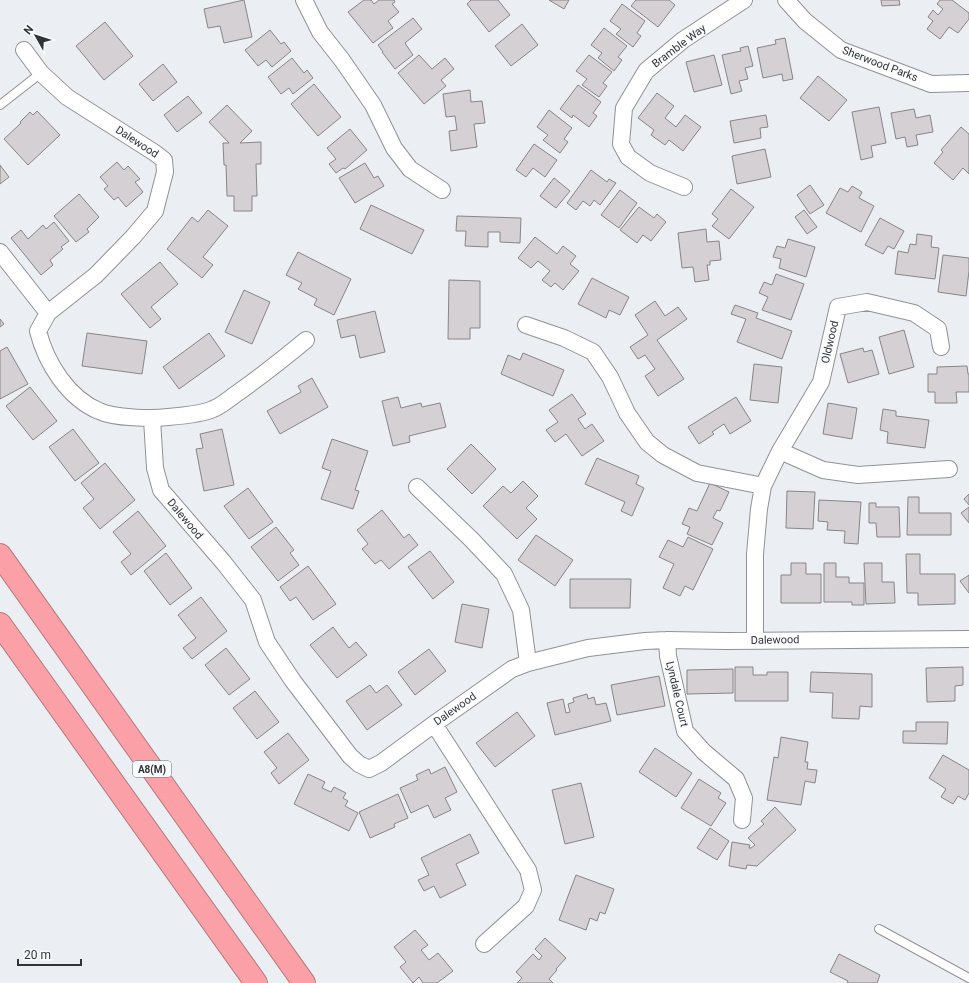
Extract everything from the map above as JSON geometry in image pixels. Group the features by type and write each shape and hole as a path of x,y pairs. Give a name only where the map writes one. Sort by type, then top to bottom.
{"highway":[{"name":"A8(M)","path":"0,555 304,983"},
{"path":"0,624 256,983"}],"street":[{"path":"304,0 320,32 342,60 373,105 394,148 410,169 442,190"},
{"name":"Bramble Way","path":"684,187 650,173 628,157 621,144 624,108 646,71 683,40 744,0"},
{"name":"Sherwood Parks","path":"786,0 805,21 841,50 931,84 969,83"},
{"name":"Dalewood","path":"24,50 41,73 67,97 164,160 165,172 155,211 133,237 96,275 48,313 38,331 41,342 55,371 76,396 99,412 152,419 182,416 213,409 269,370 306,340"},
{"path":"0,252 48,313"},
{"name":"Oldwood","path":"755,641 755,554 759,509 763,486 780,451 821,382 838,307 867,302 914,313 938,329 941,347"},
{"path":"526,326 564,338 593,352 610,378 627,413 647,442 663,455 697,473 763,486"},
{"name":"Dalewood","path":"152,419 155,468 161,490 224,563 252,600 268,642 293,680 350,756 358,764 369,769 381,763 512,669 528,663 588,648 645,640 969,640"},
{"path":"780,451 823,470 858,475 949,469"},
{"path":"417,487 472,540 504,574 521,610 528,663"},
{"name":"Lyndale Court","path":"667,640 668,656 685,731 704,752 736,779 744,798 742,820"},
{"path":"434,724 528,870 533,890 526,906 484,944"}],"lane":[{"path":"0,105 41,73"},
{"path":"879,929 969,978"}],"building":[{"path":"244,0 252,37 224,43 220,26 208,28 204,9"},
{"path":"364,0 371,0 374,4 379,0 394,0 395,2 392,4 399,12 388,21 393,28 373,43 348,12"},
{"path":"471,0 498,0 510,15 489,32 467,4"},
{"path":"549,0 569,0 564,9"},
{"path":"636,0 669,0 675,5 658,27 631,6"},
{"path":"881,0 899,0 900,5 882,6"},
{"path":"940,0 952,0 969,13 969,19 958,33 949,27 940,39 927,29 933,21 928,17 933,10 938,15 943,9 937,4"},
{"path":"622,4 645,21 637,33 641,36 633,47 616,34 621,29 610,21"},
{"path":"413,18 422,29 405,43 413,55 395,69 378,45"},
{"path":"105,22 133,56 104,80 76,46"},
{"path":"522,24 538,45 511,66 495,46"},
{"path":"604,28 627,46 618,57 622,60 614,71 598,58 602,53 591,45"},
{"path":"270,30 281,44 284,42 291,51 272,67 266,60 258,66 245,50"},
{"path":"785,38 793,79 783,81 782,74 763,78 757,48 776,44 775,40"},
{"path":"748,46 753,66 745,68 748,79 739,81 742,91 731,94 722,55 741,51 740,48"},
{"path":"419,55 432,69 445,58 454,69 441,80 446,86 424,104 398,73"},
{"path":"589,55 612,72 603,83 607,86 599,97 582,85 587,79 576,71"},
{"path":"714,55 722,85 694,92 686,62"},
{"path":"292,58 304,73 307,70 313,78 293,94 289,88 281,94 268,77"},
{"path":"163,64 177,82 153,101 139,84"},
{"path":"818,76 847,100 829,121 800,98"},
{"path":"314,84 341,117 318,136 291,104"},
{"path":"578,85 601,102 593,113 597,116 589,127 573,115 572,118 560,109"},
{"path":"470,90 471,102 482,101 485,123 474,124 477,147 451,151 449,131 457,130 455,116 446,117 443,94"},
{"path":"657,93 674,106 665,118 676,127 685,115 701,127 683,151 669,140 665,145 651,135 654,130 638,118"},
{"path":"188,96 202,113 177,132 164,115"},
{"path":"227,105 252,131 240,143 261,142 261,164 256,164 257,196 252,196 252,211 234,211 234,196 227,196 226,165 224,165 223,143 229,143 209,122"},
{"path":"879,107 886,143 871,146 873,157 861,160 852,112"},
{"path":"914,109 916,118 930,115 933,132 916,135 918,145 907,147 905,137 896,139 891,113"},
{"path":"549,110 572,128 564,139 568,142 560,153 543,140 548,135 537,127"},
{"path":"37,111 60,135 28,165 4,139 30,112 33,115"},
{"path":"766,115 768,127 760,128 761,138 734,143 730,121"},
{"path":"961,127 969,134 969,174 963,168 953,180 934,163 943,152 941,150"},
{"path":"350,129 367,150 345,169 343,168 336,173 329,164 336,159 327,148"},
{"path":"534,144 557,160 545,177 533,168 526,177 516,170"},
{"path":"765,149 771,177 737,184 732,156"},
{"path":"117,162 124,170 128,166 140,179 135,182 143,192 126,207 118,197 114,200 104,189 108,186 100,177"},
{"path":"365,163 374,178 378,176 384,186 355,203 339,178"},
{"path":"0,165 9,177 0,184"},
{"path":"591,170 607,182 609,179 616,183 600,205 594,200 590,206 583,201 576,210 567,203"},
{"path":"554,178 570,191 556,208 540,196"},
{"path":"810,185 824,205 810,214 797,195"},
{"path":"852,186 862,192 859,198 874,206 861,232 826,213 840,188 848,192"},
{"path":"731,189 754,207 729,239 712,226 718,219 712,214"},
{"path":"620,190 637,203 619,228 601,215"},
{"path":"79,194 99,217 87,229 89,232 76,242 54,216"},
{"path":"371,205 424,230 412,254 360,229"},
{"path":"639,207 654,218 657,214 666,222 651,241 643,235 637,243 620,230"},
{"path":"208,210 228,226 203,257 213,265 202,278 167,249 192,217 198,222"},
{"path":"804,210 817,227 807,234 795,217"},
{"path":"457,216 521,218 520,243 500,242 500,232 488,232 488,247 465,246 466,231 456,231"},
{"path":"880,218 904,231 894,249 888,246 883,254 865,245"},
{"path":"54,222 69,241 61,247 63,249 50,260 53,265 41,275 11,238 21,230 28,239 43,225 46,229"},
{"path":"706,229 707,242 719,241 721,260 710,261 710,265 707,265 709,280 695,282 693,267 682,268 678,233"},
{"path":"917,234 932,236 931,247 939,248 935,279 895,274 898,251 908,253 910,244 916,245"},
{"path":"535,237 557,254 563,246 576,256 570,264 579,271 563,290 555,283 551,287 542,280 550,271 538,261 531,268 518,258"},
{"path":"788,239 815,247 806,277 779,268 781,259 773,257 777,246 785,248"},
{"path":"298,252 351,279 334,315 314,305 317,299 298,289 302,283 286,275"},
{"path":"943,255 969,258 966,296 938,292"},
{"path":"160,262 178,284 151,307 161,319 150,328 121,294"},
{"path":"776,274 804,284 791,320 762,310 768,297 759,293 764,282 772,285"},
{"path":"592,278 629,297 620,315 609,310 606,318 578,304"},
{"path":"449,280 480,281 480,328 470,328 470,339 448,339"},
{"path":"244,290 270,302 252,344 225,332"},
{"path":"655,301 665,316 678,307 687,319 657,340 684,379 658,396 645,376 655,369 645,355 638,359 630,347 648,335 635,315"},
{"path":"735,305 758,313 756,318 792,331 782,359 737,342 746,319 731,314"},
{"path":"375,311 385,352 360,358 355,335 341,338 337,320"},
{"path":"0,319 4,324 0,327"},
{"path":"904,330 914,367 889,374 879,337"},
{"path":"87,333 147,341 142,374 82,366"},
{"path":"209,333 225,356 179,389 163,367"},
{"path":"7,347 28,384 0,399 0,351"},
{"path":"863,348 864,352 872,350 879,374 848,383 840,354"},
{"path":"523,353 564,370 553,396 501,374 508,355 520,360"},
{"path":"754,364 782,367 778,403 750,400"},
{"path":"967,366 969,374 969,392 956,392 957,403 935,403 935,392 928,392 928,374 937,374 937,367"},
{"path":"312,378 328,407 280,434 267,411 301,392 298,386"},
{"path":"30,387 57,421 33,440 6,406"},
{"path":"572,394 586,414 578,419 585,429 592,424 604,441 582,456 566,434 555,442 546,430 558,422 549,410"},
{"path":"398,397 401,408 421,403 422,407 440,403 446,427 409,436 410,442 393,446 382,401"},
{"path":"736,397 751,421 730,434 724,424 712,432 714,434 699,444 688,427"},
{"path":"828,403 857,408 852,439 823,434"},
{"path":"883,409 896,411 896,416 929,420 925,448 887,443 888,432 880,430"},
{"path":"73,429 99,463 75,481 49,447"},
{"path":"222,429 234,485 204,491 196,449 203,448 200,434"},
{"path":"332,439 368,451 355,490 359,491 353,509 321,499 331,471 322,468"},
{"path":"471,444 496,469 472,494 447,469"},
{"path":"597,458 639,476 636,484 644,488 632,516 621,511 625,502 585,484"},
{"path":"105,463 135,500 100,529 83,508 94,499 81,483"},
{"path":"523,481 538,496 526,508 537,519 517,539 483,506 503,486 511,493"},
{"path":"710,483 729,492 720,511 717,510 713,518 723,523 712,545 687,534 690,527 682,524 689,508 697,511"},
{"path":"248,488 273,522 249,539 224,506"},
{"path":"787,491 815,492 813,529 786,528"},
{"path":"969,494 969,505 964,499"},
{"path":"908,497 919,497 919,513 951,513 951,535 907,535"},
{"path":"819,500 861,502 858,544 844,543 845,531 827,530 828,522 818,521"},
{"path":"869,503 876,503 876,507 899,507 900,537 877,537 876,523 869,523"},
{"path":"969,507 969,523 961,513"},
{"path":"382,510 404,538 409,534 418,545 389,569 381,560 375,564 362,549 368,544 357,530"},
{"path":"138,511 166,546 131,575 121,562 131,554 113,532"},
{"path":"276,527 294,550 290,553 299,565 278,581 251,547"},
{"path":"536,535 573,560 555,586 518,560"},
{"path":"688,537 713,549 693,590 685,586 680,596 663,588 674,564 659,557 668,540 683,547"},
{"path":"430,551 454,582 433,599 408,567"},
{"path":"166,553 192,588 170,605 144,571"},
{"path":"906,554 920,554 920,574 955,574 955,604 918,605 918,593 907,593"},
{"path":"791,563 806,563 806,574 821,574 821,603 781,603 781,575 791,575"},
{"path":"824,563 836,563 836,577 849,577 849,583 864,583 864,605 852,605 852,602 824,602"},
{"path":"864,563 882,563 882,582 894,582 895,603 866,604"},
{"path":"308,566 336,604 313,620 296,597 290,601 280,587"},
{"path":"969,575 969,593 960,581"},
{"path":"570,579 631,579 630,608 570,608"},
{"path":"201,597 227,631 192,659 183,648 196,638 178,615"},
{"path":"462,604 489,609 482,648 455,642"},
{"path":"333,627 349,648 356,642 367,655 337,678 310,645"},
{"path":"226,648 250,679 229,695 205,665"},
{"path":"429,649 446,671 415,695 398,672"},
{"path":"735,667 753,667 753,675 767,675 767,672 788,672 788,701 735,701"},
{"path":"963,667 963,685 955,686 955,701 927,702 926,668"},
{"path":"733,669 733,693 687,694 687,670"},
{"path":"811,672 872,674 872,707 860,706 859,719 832,718 833,693 810,692"},
{"path":"659,676 665,706 617,715 611,685"},
{"path":"370,685 376,693 387,685 402,705 367,730 346,701"},
{"path":"255,691 279,722 257,739 233,708"},
{"path":"587,694 588,699 594,697 596,705 606,703 611,721 555,735 547,703 563,699 566,713 570,712 568,704 574,702 573,698"},
{"path":"517,712 535,736 495,767 476,743"},
{"path":"916,722 948,722 947,744 903,743 903,731 916,731"},
{"path":"288,733 309,760 279,784 271,773 277,768 264,752"},
{"path":"781,737 808,742 805,762 808,762 807,769 817,770 815,783 805,781 801,805 767,800 774,757 778,758"},
{"path":"655,748 692,773 676,797 639,772"},
{"path":"943,755 969,770 969,793 965,800 958,796 953,804 941,797 946,789 929,778"},
{"path":"445,767 457,792 445,798 451,810 434,818 428,805 411,813 400,788 418,780 416,775 429,769 431,774"},
{"path":"308,774 325,782 322,788 331,792 334,787 346,793 343,798 348,801 345,806 358,813 349,831 294,804"},
{"path":"699,779 721,793 718,798 726,803 711,826 681,808"},
{"path":"581,783 594,837 565,844 552,790"},
{"path":"398,794 408,818 394,824 395,827 370,838 359,812"},
{"path":"775,807 796,830 757,866 747,865 746,869 729,866 732,842 750,845 749,848 755,845 748,838 764,824 761,821"},
{"path":"710,828 729,841 717,860 697,848"},
{"path":"470,834 479,853 456,864 466,885 440,898 434,886 424,891 418,880 429,875 421,858"},
{"path":"576,875 614,889 605,914 600,912 597,921 590,918 586,930 559,920"},
{"path":"415,930 428,945 421,950 429,960 438,953 453,971 437,983 423,983 419,977 413,983 400,967 406,962 394,947"},
{"path":"545,938 566,958 549,979 553,983 517,983 522,978 516,972 533,954 539,960 542,956 535,949"},
{"path":"839,954 880,975 877,983 847,983 848,981 830,972"}]}
